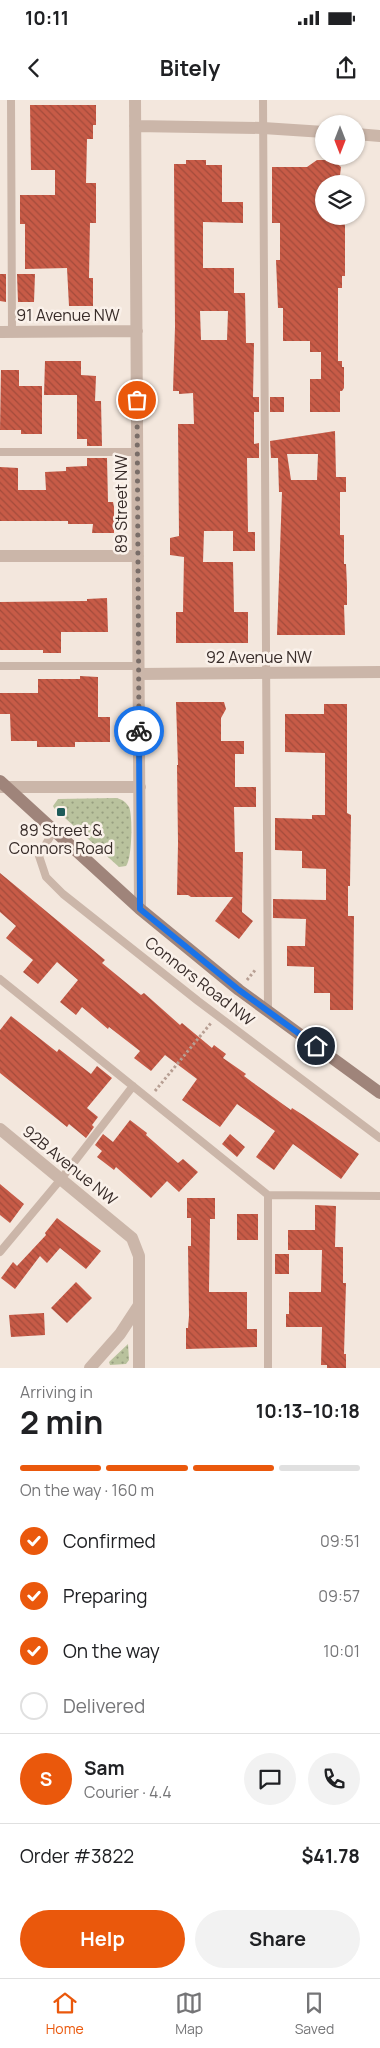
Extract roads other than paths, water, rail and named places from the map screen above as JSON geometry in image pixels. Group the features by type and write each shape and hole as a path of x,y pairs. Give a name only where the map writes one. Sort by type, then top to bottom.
{"main road":[{"name":"Connors Road NW","path":"2,785 140,909 239,990 380,1093"}],"street":[{"name":"89 Street NW","path":"135,100 140,909"},
{"path":"135,126 263,128 315,131"},
{"path":"365,135 380,136"},
{"name":"91 Avenue NW","path":"6,332 137,331"},
{"path":"0,556 138,556"},
{"name":"92 Avenue NW","path":"139,670 266,673 380,672"},
{"path":"2,785 140,787"},
{"name":"92B Avenue NW","path":"0,1130 120,1226 132,1238 139,1256 139,1305"},
{"path":"90,1368 124,1329 139,1305"},
{"path":"139,1305 139,1368"}],"lane":[{"path":"6,332 11,100"},
{"path":"263,100 268,1011"},
{"path":"0,452 137,452"},
{"path":"0,666 139,670"},
{"name":"Connors Road NW","path":"54,830 39,856 46,877 63,894 217,1016 380,1138"},
{"path":"0,979 268,1195 380,1196"},
{"path":"0,1252 61,1179 133,1086"},
{"path":"268,1195 268,1368"}],"place":[{"name":"89 Street & Connors Road","path":"61,812"}]}
